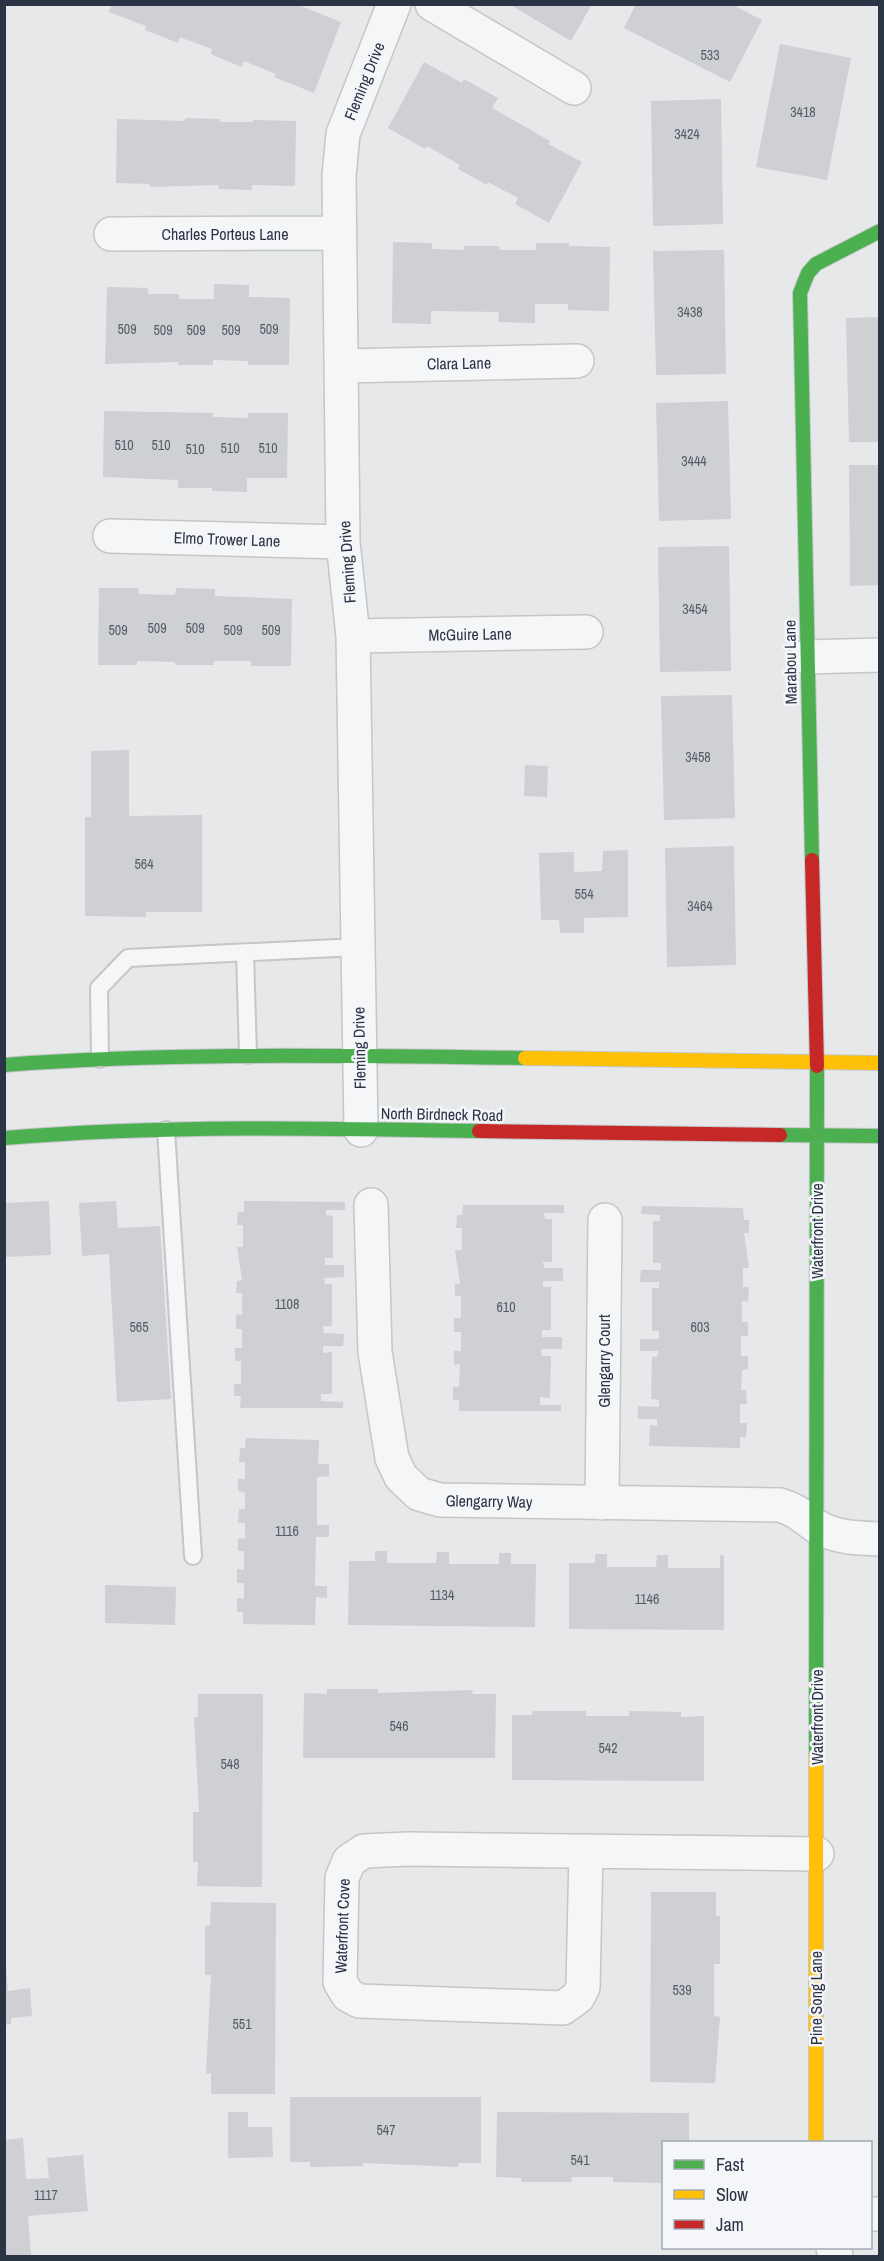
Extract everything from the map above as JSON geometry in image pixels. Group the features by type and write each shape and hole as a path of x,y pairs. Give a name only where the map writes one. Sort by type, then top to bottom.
{"street":[{"name":"Fleming Drive","path":"361,1130 353,636 343,542 339,176 343,134 394,4"},
{"path":"432,4 574,88"},
{"name":"Marabou Lane","path":"817,1135 800,293 808,272 824,257 870,239 879,231"},
{"name":"Charles Porteus Lane","path":"111,234 338,233"},
{"name":"Clara Lane","path":"341,366 577,361"},
{"name":"Elmo Trower Lane","path":"110,536 343,542"},
{"name":"McGuire Lane","path":"353,636 586,632"},
{"path":"806,657 879,656"},
{"path":"4,1065 100,1059 248,1055 879,1063"},
{"name":"North Birdneck Road","path":"4,1138 88,1131 293,1128 879,1136"},
{"name":"Waterfront Drive","path":"817,1135 817,1854"},
{"name":"Glengarry Way","path":"371,1205 375,1352 392,1458 400,1478 419,1494 440,1500 780,1505 797,1510 817,1527 849,1538 879,1539"},
{"name":"Glengarry Court","path":"602,1503 605,1220"},
{"name":"Waterfront Cove","path":"408,1849 586,1851 583,1987 578,1997 563,2008 359,2001 348,1995 340,1982 342,1878 349,1861 364,1851 408,1849"},
{"path":"586,1851 817,1854"},
{"name":"Pine Song Lane","path":"816,2141 817,1854"}],"lane":[{"path":"100,1059 99,988 128,958 357,947"},
{"path":"245,953 248,1055"},
{"path":"166,1130 193,1556"}],"building":[{"path":"112,4 302,4 301,6 341,22 314,93 274,77 276,74 244,61 241,67 211,54 212,49 180,37 178,43 145,30 146,26 109,12"},
{"path":"509,4 592,4 571,41"},
{"path":"636,4 731,4 762,20 730,82 624,28"},
{"path":"780,44 851,58 827,180 756,167"},
{"path":"424,62 462,83 464,79 498,98 492,108 550,141 548,144 582,162 549,223 515,204 518,198 488,182 487,185 458,169 460,165 427,146 425,149 388,128"},
{"path":"721,99 723,224 653,226 651,101"},
{"path":"185,118 220,119 220,122 296,121 295,186 252,185 252,190 218,189 219,185 150,187 150,184 116,183 117,119 185,121"},
{"path":"393,242 432,243 432,249 464,250 464,246 499,246 500,250 536,250 536,243 610,247 609,311 568,310 568,304 535,304 535,323 498,322 499,312 431,311 431,324 392,323"},
{"path":"724,250 726,374 656,375 653,251"},
{"path":"214,284 249,285 249,297 290,298 289,365 248,365 248,361 213,360 213,365 178,365 178,362 105,364 107,287 148,288 148,294 179,294 179,299 214,299"},
{"path":"880,317 880,442 849,442 846,318"},
{"path":"728,401 731,519 659,521 656,403"},
{"path":"104,411 213,413 213,417 248,418 248,413 288,413 287,478 247,478 247,492 212,491 212,488 178,488 178,480 103,477"},
{"path":"849,465 880,465 880,585 850,586"},
{"path":"729,546 731,671 660,672 658,547"},
{"path":"99,588 138,588 139,594 175,595 176,588 215,589 215,596 292,599 291,666 251,666 251,661 214,661 214,665 175,665 175,662 137,661 137,665 98,665"},
{"path":"732,695 735,818 664,820 661,696"},
{"path":"129,750 129,816 202,815 202,912 146,912 146,917 85,916 85,817 91,817 91,751"},
{"path":"525,765 548,766 547,797 524,796"},
{"path":"734,846 736,965 667,967 665,848"},
{"path":"628,850 628,917 584,918 584,933 560,933 559,920 541,920 539,853 574,852 574,872 602,871 603,851"},
{"path":"49,1201 51,1255 4,1257 4,1203"},
{"path":"116,1201 118,1228 160,1226 171,1399 117,1402 109,1254 82,1256 79,1203"},
{"path":"244,1201 345,1202 345,1210 326,1210 326,1215 333,1216 333,1258 325,1258 325,1265 344,1265 344,1277 324,1278 325,1284 332,1284 332,1326 323,1326 324,1333 344,1334 343,1346 323,1346 323,1353 332,1352 332,1394 321,1394 321,1401 343,1402 343,1408 240,1408 241,1396 234,1396 234,1384 241,1384 241,1361 235,1361 235,1348 242,1348 242,1329 236,1329 236,1314 242,1315 242,1293 236,1293 237,1281 242,1280 237,1247 243,1247 243,1225 237,1225 238,1212 244,1212"},
{"path":"463,1205 564,1205 564,1213 544,1213 545,1219 552,1219 552,1262 543,1262 544,1268 563,1268 563,1281 543,1281 543,1287 551,1287 551,1330 542,1330 542,1337 562,1337 562,1349 541,1349 542,1356 551,1356 550,1398 540,1397 540,1405 561,1405 561,1411 459,1411 459,1400 453,1400 453,1387 459,1387 460,1364 454,1365 454,1351 461,1351 461,1332 454,1332 454,1318 461,1318 461,1296 455,1296 455,1284 460,1284 455,1250 462,1250 462,1228 456,1228 457,1215 462,1215"},
{"path":"642,1206 743,1208 744,1220 749,1220 749,1233 744,1233 749,1268 743,1268 743,1287 749,1287 748,1302 742,1301 742,1322 748,1322 748,1336 741,1336 741,1356 748,1356 748,1369 742,1370 741,1390 746,1390 747,1404 740,1404 740,1423 747,1423 746,1437 740,1437 740,1448 649,1446 650,1425 657,1426 657,1419 638,1419 638,1406 659,1407 659,1400 651,1399 652,1357 658,1356 658,1351 640,1351 640,1339 659,1339 659,1331 652,1331 652,1288 659,1288 659,1282 640,1282 641,1270 661,1270 661,1263 653,1263 653,1221 660,1221 660,1215 641,1214"},
{"path":"246,1438 319,1440 318,1464 329,1464 329,1476 317,1477 317,1525 329,1525 329,1537 316,1537 315,1586 327,1586 327,1598 316,1597 315,1625 243,1624 243,1612 237,1612 237,1598 244,1599 244,1583 237,1583 237,1569 244,1570 244,1551 238,1551 238,1539 245,1538 245,1523 238,1523 239,1509 245,1509 245,1492 238,1491 238,1479 245,1479 245,1462 239,1462 240,1448 245,1448"},
{"path":"375,1551 387,1551 387,1563 436,1563 437,1552 449,1552 449,1564 499,1564 499,1553 511,1553 511,1564 536,1564 535,1627 348,1625 349,1561 375,1561"},
{"path":"595,1554 607,1554 607,1567 656,1567 657,1555 668,1555 668,1568 720,1568 720,1555 724,1556 724,1630 569,1629 569,1563 595,1563"},
{"path":"105,1585 176,1587 175,1625 105,1623"},
{"path":"327,1689 378,1689 378,1693 473,1690 472,1694 496,1694 495,1758 303,1758 304,1693 327,1694"},
{"path":"198,1694 263,1694 262,1887 197,1886 198,1862 193,1862 193,1812 199,1812 194,1717 198,1717"},
{"path":"533,1711 586,1711 586,1716 629,1716 629,1711 681,1712 681,1717 704,1716 704,1781 512,1780 512,1715 532,1715"},
{"path":"651,1892 716,1892 716,1916 720,1916 720,1964 714,1964 714,2016 720,2017 715,2083 650,2082"},
{"path":"211,1902 276,1903 275,2094 211,2094 211,2073 206,2074 211,1975 205,1975 205,1926 210,1925"},
{"path":"4,1964 6,1964 8,1991 30,1988 32,2016 11,2018 11,2024 4,2025"},
{"path":"290,2097 481,2097 481,2163 459,2163 458,2167 363,2163 363,2166 310,2167 310,2162 290,2162"},
{"path":"228,2112 248,2112 248,2127 272,2127 273,2157 228,2158"},
{"path":"497,2112 689,2113 689,2141 662,2141 662,2183 613,2182 613,2177 571,2177 572,2182 521,2182 521,2178 496,2177"},
{"path":"23,2138 26,2179 49,2178 47,2158 83,2155 88,2211 28,2216 31,2256 4,2256 4,2140"}],"traffic: fast":[{"path":"812,860 800,293 808,273 816,264 880,231"},
{"path":"4,1065 199,1057 525,1058"},
{"path":"816,1757 817,1066"},
{"path":"4,1138 182,1129 479,1131"},
{"path":"780,1135 880,1136"}],"traffic: slow":[{"path":"525,1058 880,1063"},
{"path":"816,1757 816,2141"}],"traffic: jam":[{"path":"812,860 817,1066"},
{"path":"479,1131 780,1135"}]}
